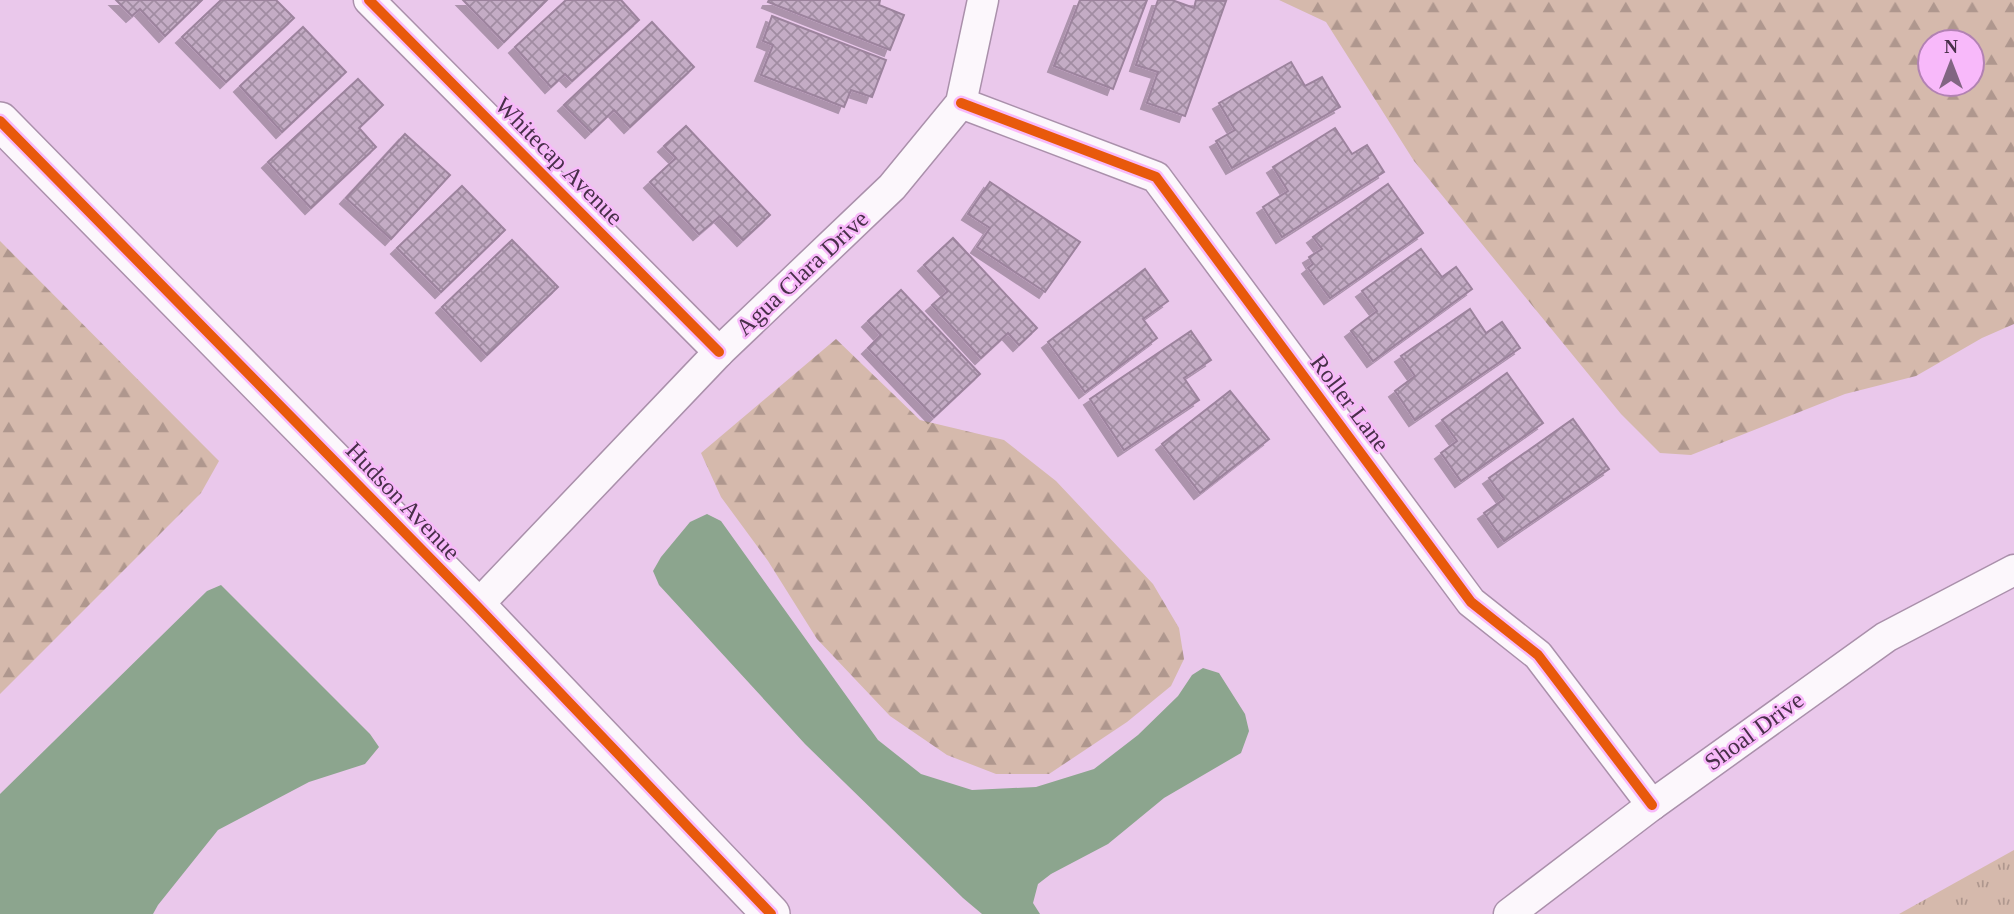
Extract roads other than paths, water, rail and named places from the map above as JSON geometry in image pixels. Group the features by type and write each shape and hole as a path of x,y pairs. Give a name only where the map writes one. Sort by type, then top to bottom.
{"street":[{"name":"Whitecap Avenue","path":"369,0 719,352"},
{"name":"Agua Clara Drive","path":"477,606 719,352 892,187 961,103 983,0"},
{"name":"Roller Lane","path":"961,103 1156,177 1471,601 1538,654 1652,805"},
{"name":"Hudson Avenue","path":"0,121 477,606 771,914"},
{"name":"Shoal Drive","path":"1508,914 1652,805 1886,636 2014,570"}]}
